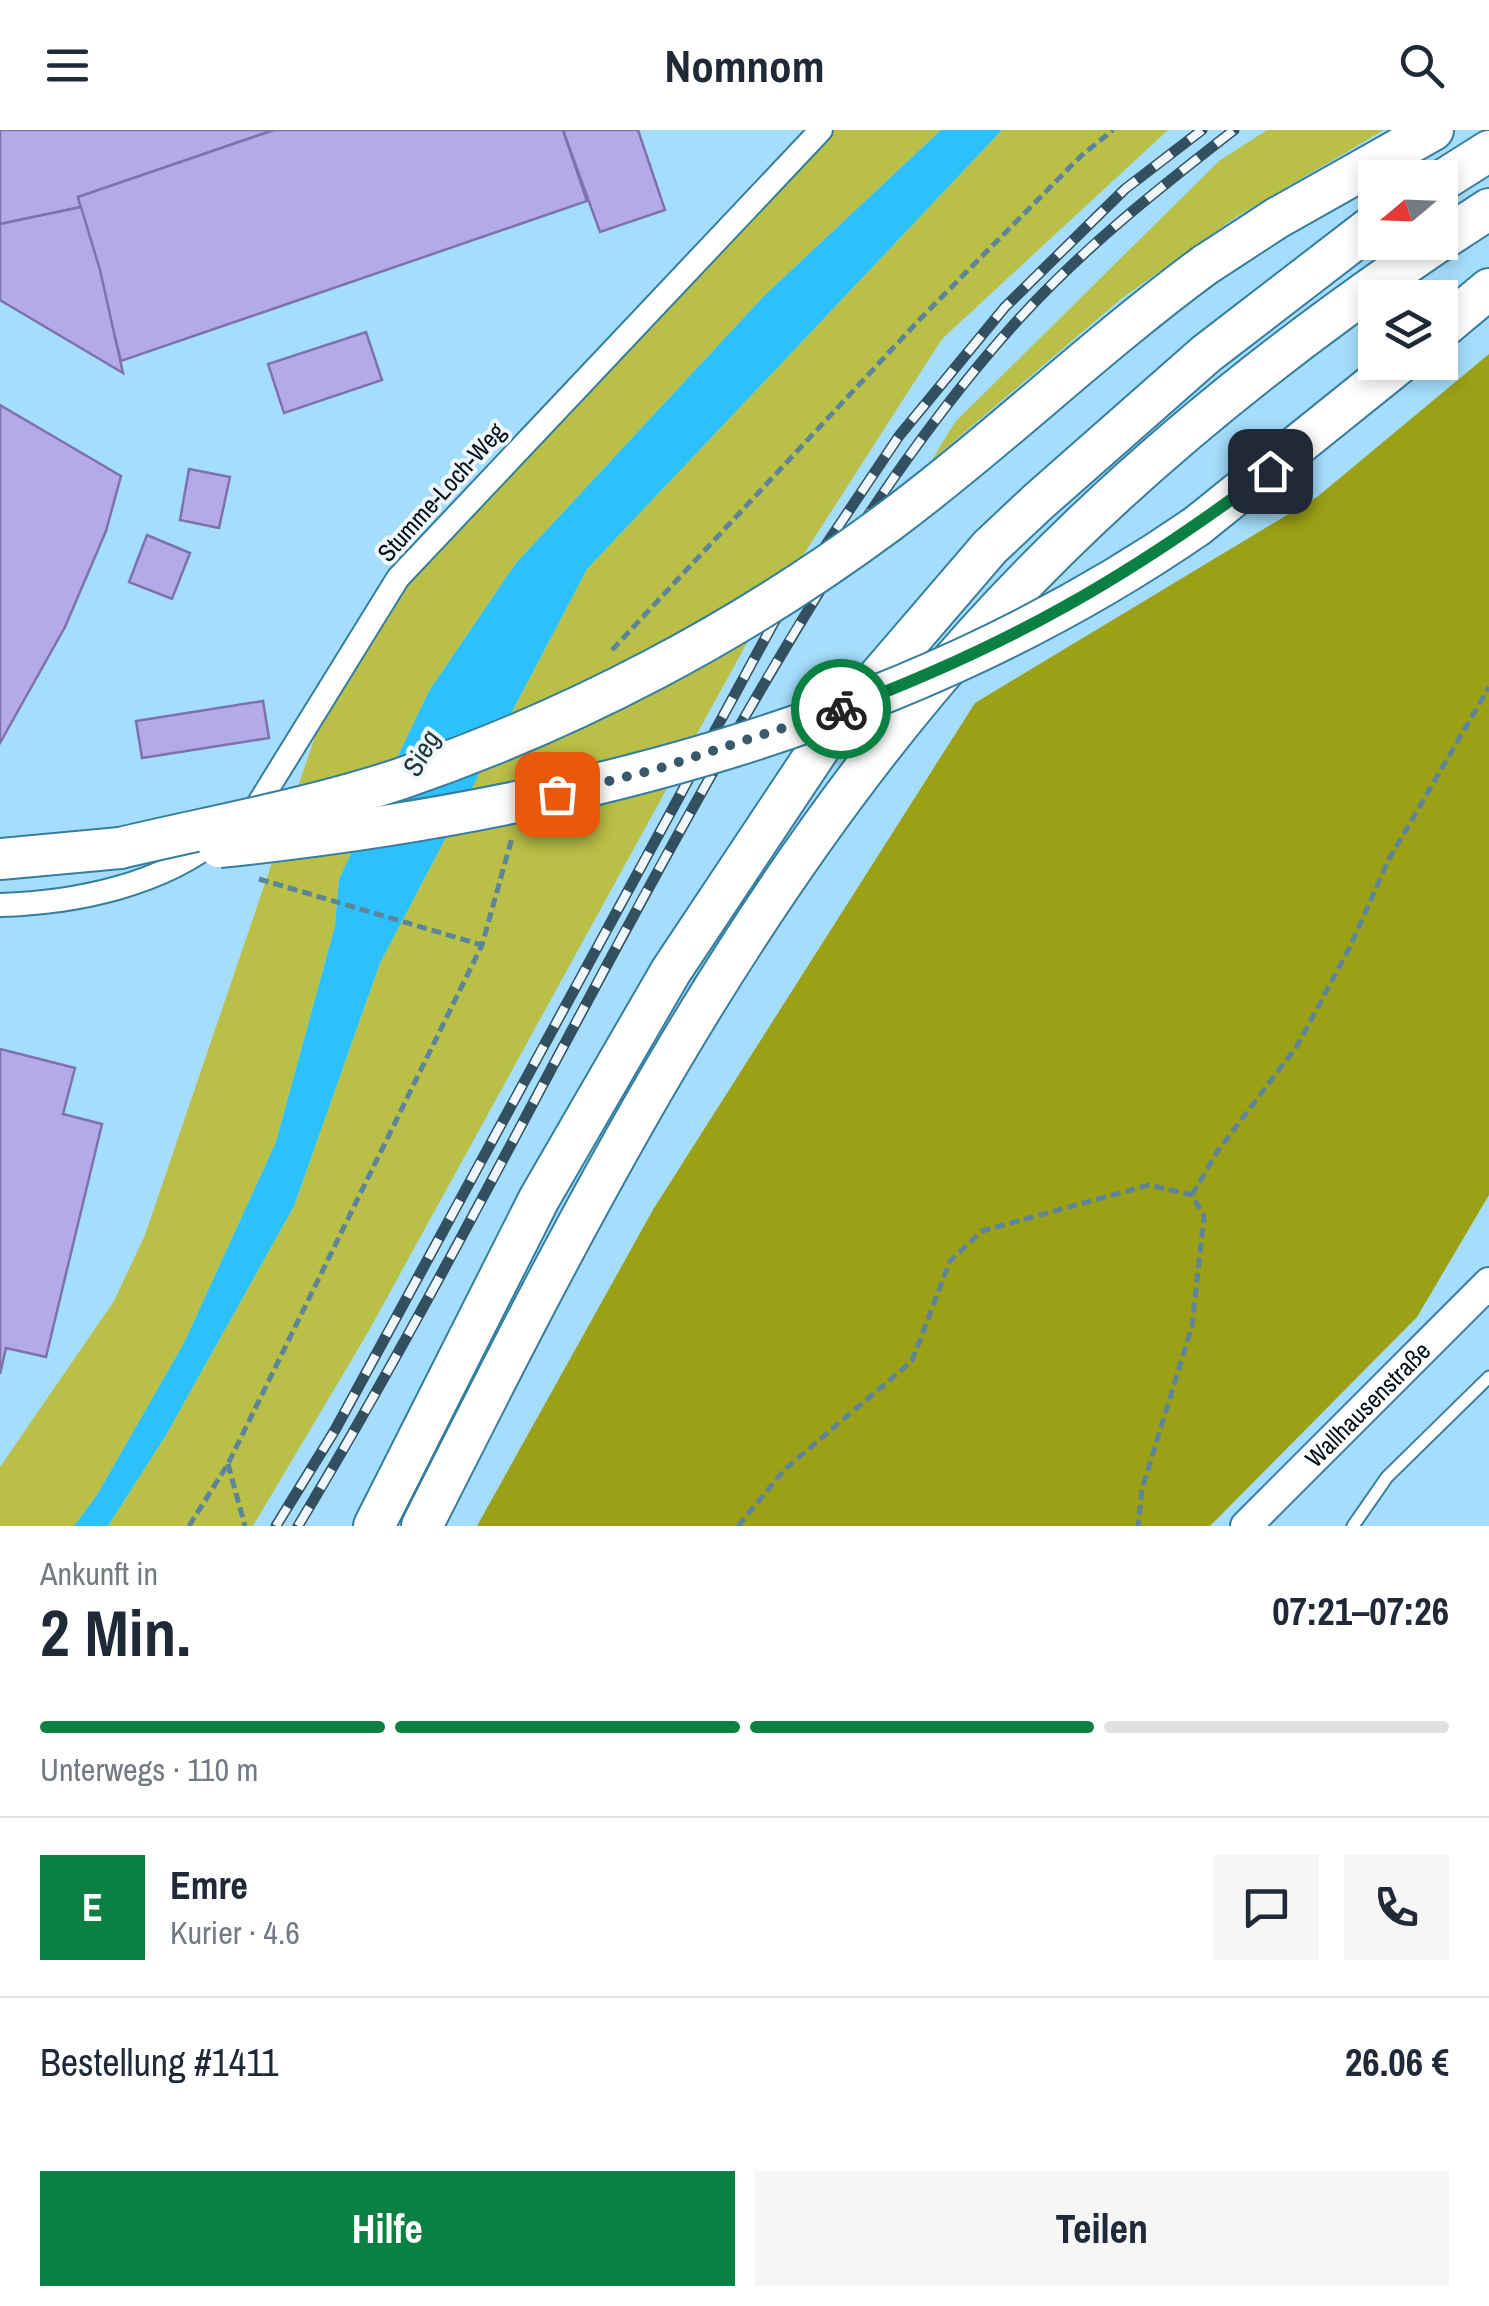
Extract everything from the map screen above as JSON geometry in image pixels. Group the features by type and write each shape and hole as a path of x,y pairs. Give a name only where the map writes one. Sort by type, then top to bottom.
{"highway":[{"path":"120,848 398,779 498,742 666,662 762,607 885,525 1205,265 1277,218 1434,130"},
{"path":"1458,171 1489,151"},
{"path":"1458,229 1489,209"},
{"path":"374,1526 540,1199 671,971 826,738 990,547 1206,354 1358,237"},
{"path":"422,1526 580,1219 715,985 872,759 974,636 1155,459 1305,336 1413,260"},
{"path":"1458,315 1489,289"},
{"path":"0,859 120,848 197,849 274,841 500,806 674,764 818,718 977,654 1062,612 1196,526 1294,452 1380,380"}],"street":[{"name":"Stumme-Loch-Weg","path":"0,905 68,902 194,859 257,806 398,578 822,130"},
{"name":"Wallhausenstraße","path":"1246,1526 1489,1283"}],"lane":[{"path":"1353,1526 1387,1477 1489,1377"}],"path":[{"path":"604,659 650,604 922,318 1081,156 1112,130"},
{"path":"1192,1195 1217,1152 1297,1046 1350,947 1388,861 1489,687"},
{"path":"189,1526 228,1464 482,945 512,837"},
{"path":"254,878 482,945"},
{"path":"738,1526 785,1469 912,1361 950,1261 982,1231 1148,1185 1192,1195 1204,1216 1192,1326 1142,1489 1138,1526"},
{"path":"228,1464 245,1526"}],"shaded area":[{"path":"821,130 941,130 765,295 516,563 429,691 339,879 335,926 276,1142 184,1343 97,1495 74,1526 0,1526 0,1467 114,1301 145,1235 334,681 398,578"},
{"path":"1002,130 1168,130 942,339 748,641 367,1334 253,1526 108,1526 166,1435 294,1206 380,963 587,569"},
{"path":"1267,130 1384,130 1236,217 1121,299 932,460 955,422 1219,161"},
{"path":"1489,354 1489,1195 1417,1317 1210,1526 477,1526 654,1208 975,703 1317,497"}],"water":[{"name":"Sieg","path":"941,130 1002,130 587,569 380,963 294,1206 166,1435 108,1526 74,1526 97,1495 184,1343 276,1142 335,926 339,879 429,691 516,563 765,295"}],"building":[{"path":"0,130 274,130 78,197 81,207 0,224"},
{"path":"274,130 563,130 587,201 121,361 78,197"},
{"path":"563,130 638,130 665,210 600,232"},
{"path":"81,207 123,373 0,300 0,224"},
{"path":"366,332 382,380 284,413 268,364"},
{"path":"0,405 121,476 106,531 65,627 0,743"},
{"path":"189,469 230,477 219,528 180,520"},
{"path":"147,535 190,553 172,599 129,582"},
{"path":"263,701 269,738 142,758 136,721"},
{"path":"0,1049 75,1068 63,1114 102,1124 46,1357 6,1348 0,1374"}],"railway":[{"path":"276,1526 335,1430 773,624 899,436 1005,307 1125,189 1202,130"},
{"path":"298,1526 407,1336 721,758 858,531 933,423 1017,321 1094,244 1234,130"}],"way so far":[{"path":"557,794 657,769 841,709"}],"route":[{"path":"841,709 916,681 1062,612 1130,572 1270,471"}]}
